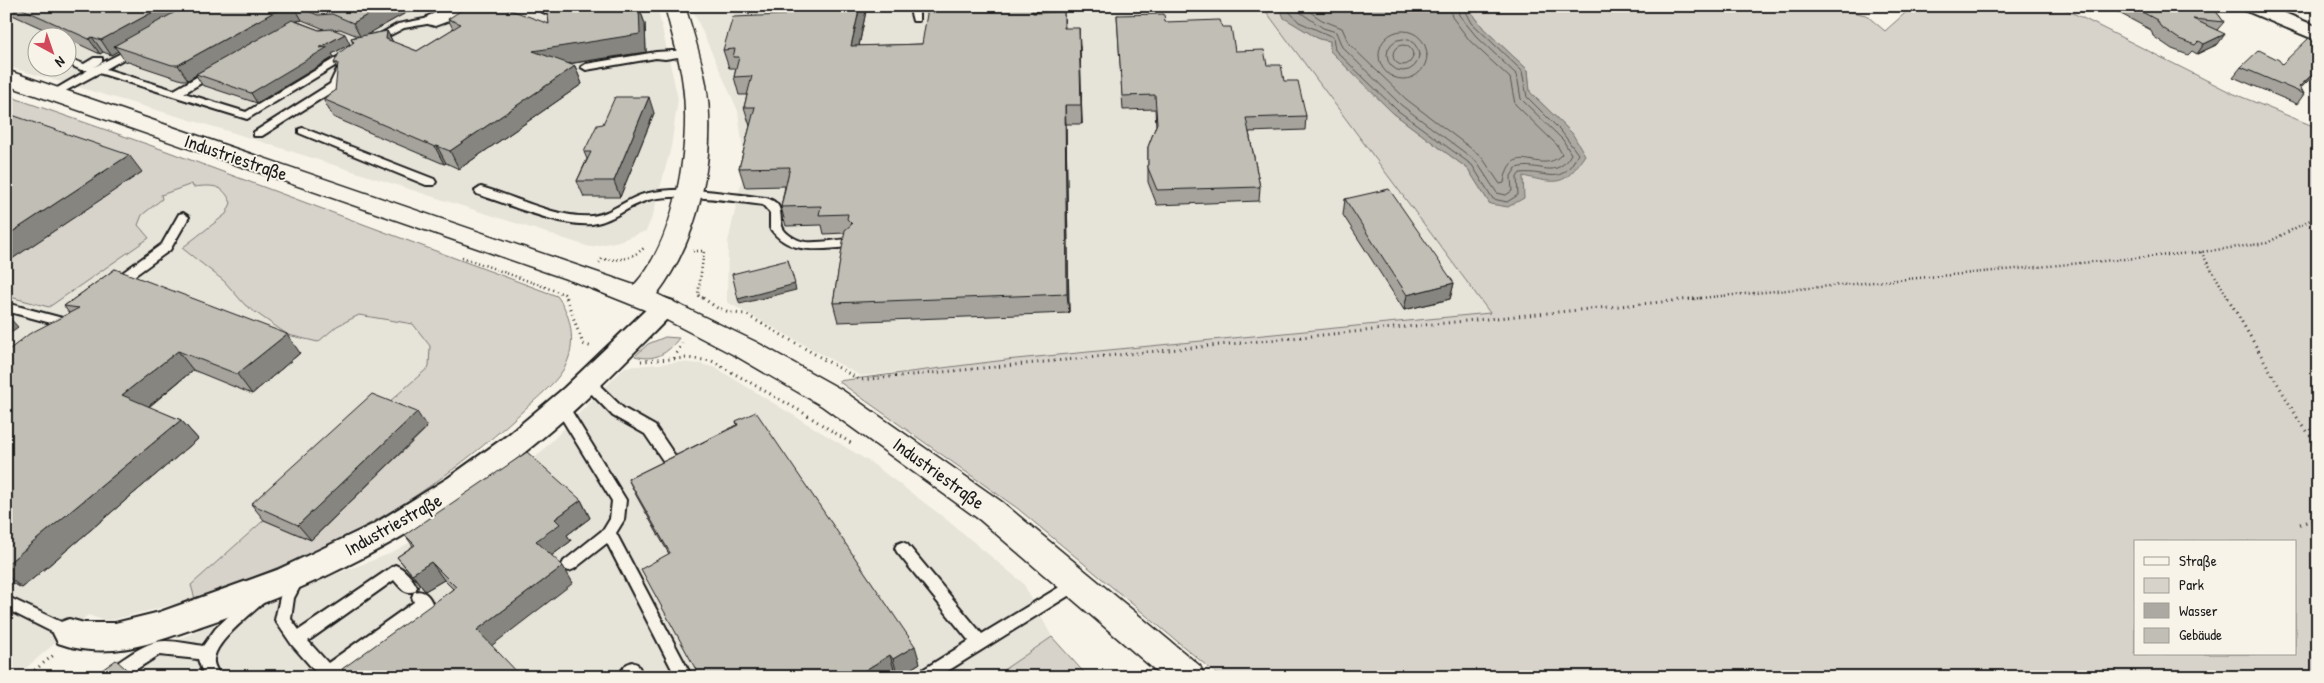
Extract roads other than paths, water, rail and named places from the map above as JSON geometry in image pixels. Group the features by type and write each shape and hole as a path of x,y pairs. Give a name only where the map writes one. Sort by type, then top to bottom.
{"main road":[{"path":"652,301 651,286 668,258 690,193 696,162 697,100 688,53 675,6"},
{"name":"Industriestraße","path":"6,77 652,301 746,349 832,398 991,511 1188,677"}],"street":[{"path":"426,22 471,6"},
{"path":"2251,6 2318,35"},
{"name":"Industriestraße","path":"73,635 105,640 142,631 268,588 373,538 442,498 483,469 560,406 613,355 652,301"}],"lane":[{"path":"535,6 568,20 577,18"},
{"path":"914,6 916,20"},
{"path":"97,69 247,116 363,51 426,22"},
{"path":"52,94 145,40 85,68 78,65"},
{"path":"258,134 334,86 343,67 363,51"},
{"path":"586,66 656,55 665,56 688,53"},
{"path":"174,94 226,65"},
{"path":"303,130 430,182"},
{"path":"481,191 561,217 591,220 606,216 646,198 690,193 766,202 776,212 776,228 788,241 805,246 849,243"},
{"path":"102,293 166,247 183,217"},
{"path":"6,307 66,319 46,334"},
{"path":"587,381 618,412 650,430 673,464"},
{"path":"560,406 618,500 617,520 609,533 568,565"},
{"path":"609,533 684,677"},
{"path":"902,548 980,643"},
{"path":"297,640 395,571 425,603 329,675 297,640 283,620 287,597 301,572"},
{"path":"924,677 1076,584"},
{"path":"213,677 208,671 205,661 207,653 219,637 268,588"},
{"path":"6,602 73,635"},
{"path":"112,677 132,662 157,648 207,653"}],"water":[{"path":"1279,6 1467,6 1484,29 1528,70 1530,92 1572,133 1585,155 1565,178 1545,181 1523,176 1524,198 1508,207 1490,204 1468,169 1393,113 1330,51 1330,41 1319,39 1284,18"}]}
